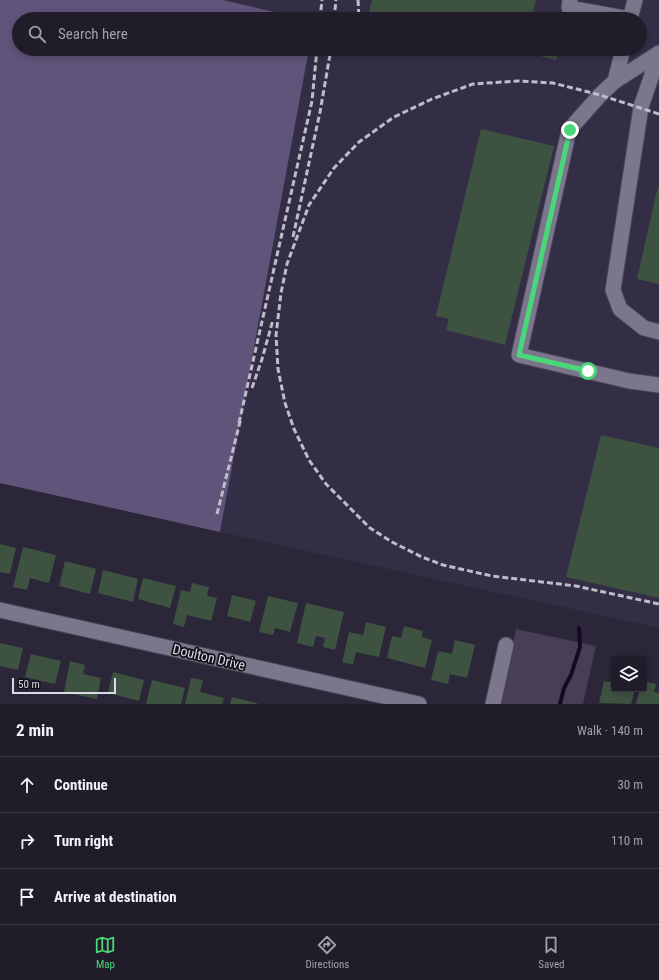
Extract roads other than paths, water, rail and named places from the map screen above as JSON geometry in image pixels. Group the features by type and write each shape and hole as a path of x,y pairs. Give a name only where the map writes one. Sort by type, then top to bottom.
{"street":[{"path":"570,0 569,8 591,12"},
{"path":"632,12 635,0"},
{"path":"659,54 615,81 600,95 570,130 519,355 630,381 659,385"},
{"path":"659,54 640,107 613,290 620,309 644,328 659,332"},
{"path":"615,81 621,56"},
{"name":"Doulton Drive","path":"0,610 382,700 419,704"},
{"path":"493,704 506,645"}],"waterway":[{"path":"560,704 564,688 571,675 580,647 579,628"}],"railway":[{"path":"321,12 322,0"},
{"path":"335,12 336,0"},
{"path":"358,0 359,12"},
{"path":"239,423 312,101 316,56"},
{"path":"293,237 320,112 330,56"},
{"path":"659,114 600,95 553,83 518,81 473,84 432,99 394,117 359,142 334,168 309,205 287,264 281,293 276,335 278,369 285,403 294,429 309,460 326,484 370,528 392,542 422,557 443,565 492,576 576,586 659,604"},
{"path":"252,388 273,320"},
{"path":"217,514 241,418"}]}
